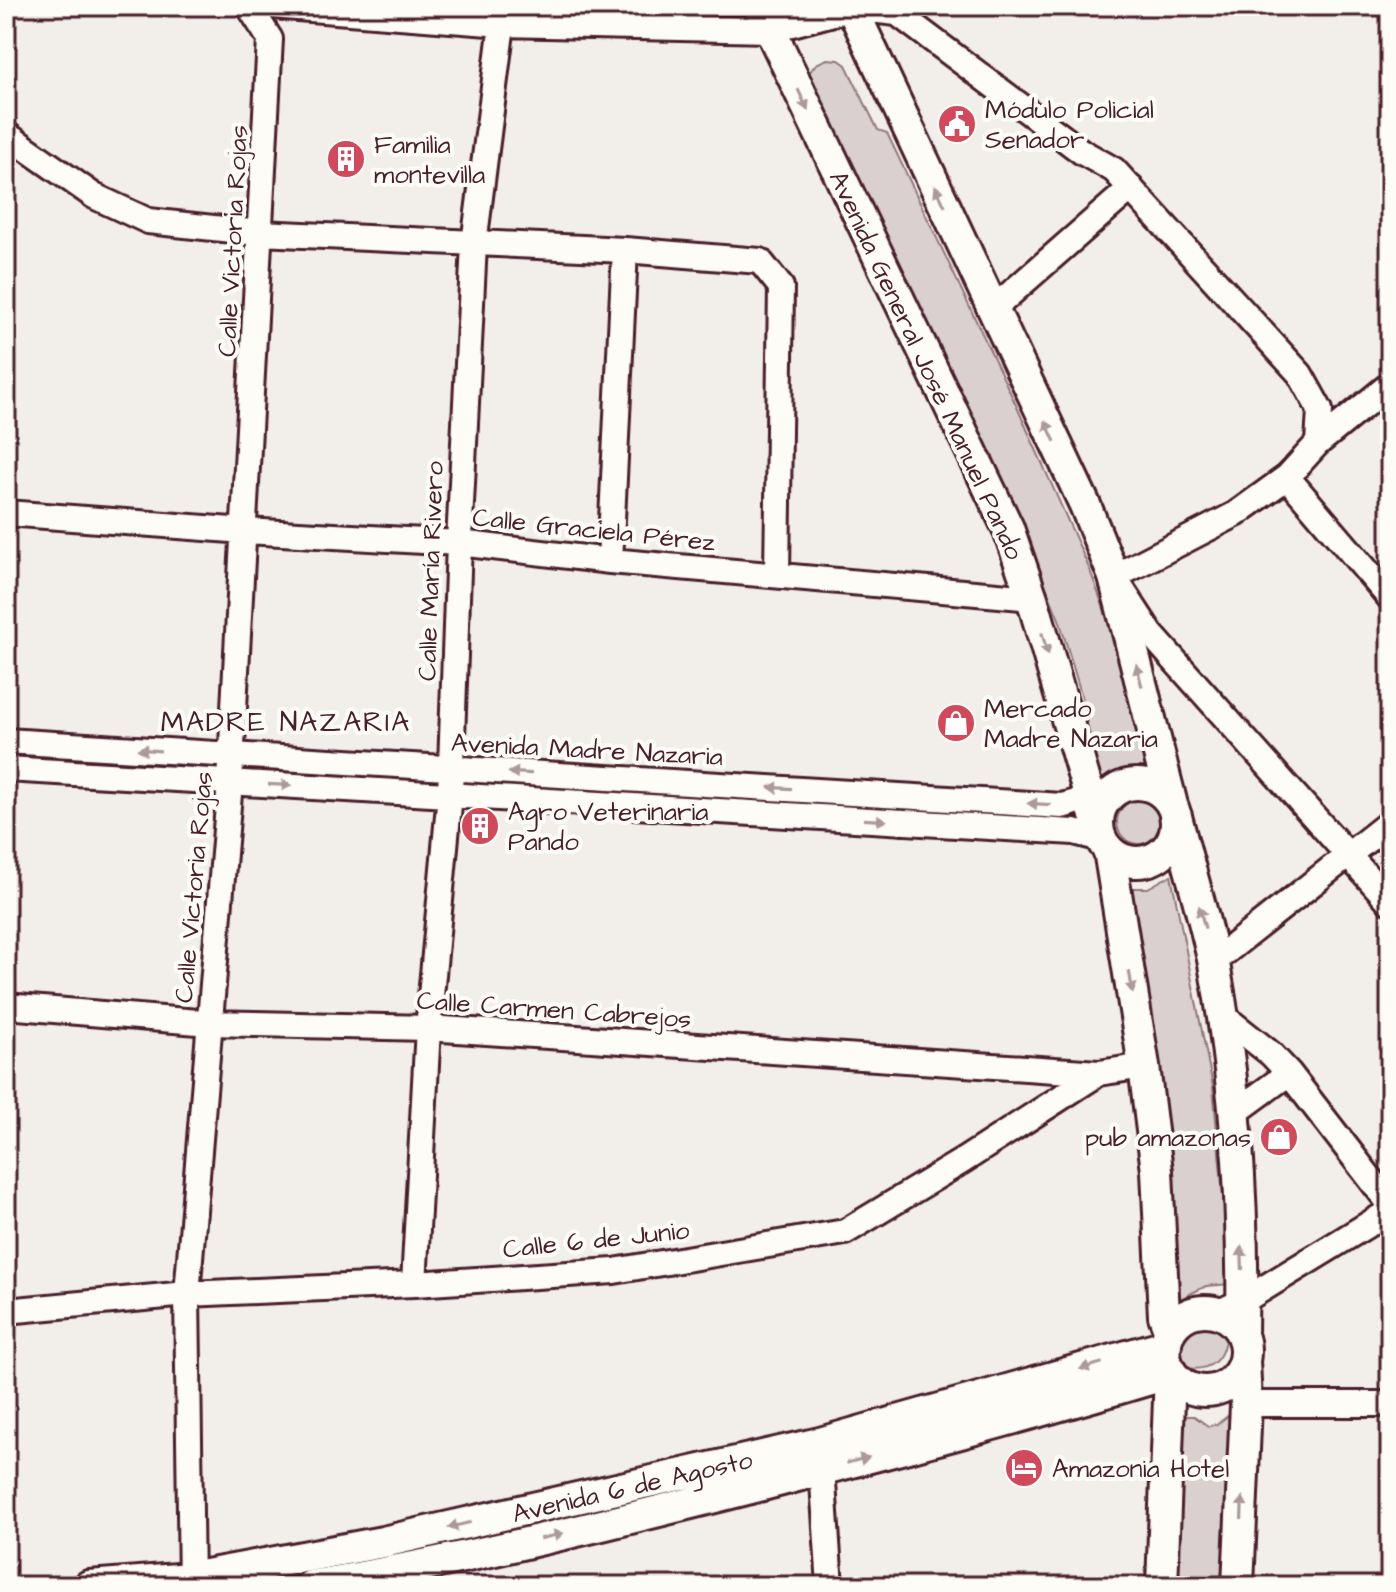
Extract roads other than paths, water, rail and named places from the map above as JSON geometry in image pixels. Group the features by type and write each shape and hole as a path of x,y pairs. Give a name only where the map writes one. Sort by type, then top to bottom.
{"main road":[{"path":"852,7 1085,505 1114,577 1213,962 1239,1167 1230,1307 1243,1348 1246,1404 1238,1586"},
{"name":"Avenida General José Manuel Pando","path":"764,18 1008,528 1103,820 1144,1066 1157,1171 1164,1316 1169,1350 1162,1586"},
{"path":"1141,784 1154,788 1165,795 1174,810 1173,839 1157,857 1132,862 1120,858 1103,820 1128,785 1141,784"},
{"path":"1230,1307 1186,1316 1169,1350 1194,1389 1218,1389 1246,1404"},
{"path":"1218,1389 1235,1378 1243,1348"},
{"name":"Avenida 6 de Agosto","path":"311,1586 390,1580 620,1521 1169,1350"},
{"name":"Avenida 6 de Agosto","path":"89,1586 190,1582 822,1456"}],"street":[{"name":"Calle Victoria Rojas","path":"190,1582 187,1294 232,755 270,39 249,6"},
{"path":"272,6 498,15 764,18 852,7 897,13 1082,152 1114,170 1300,374 1320,410 1318,443"},
{"name":"Calle María Rivero","path":"414,1284 428,1028 450,794 474,244 498,15"},
{"path":"6,134 94,196 148,221 260,233 625,250 760,261 781,287 777,574"},
{"path":"993,309 1131,188"},
{"path":"610,561 625,250"},
{"path":"1388,386 1318,443 1287,477 1236,514 1114,577 1151,634 1390,902"},
{"path":"1287,477 1390,598"},
{"name":"Calle Graciela Pérez","path":"6,513 459,543 610,561 1032,598"},
{"name":"Avenida Madre Nazaria","path":"6,741 1062,806 1103,820"},
{"name":"Avenida Madre Nazaria","path":"6,769 1074,832 1103,820"},
{"path":"1213,962 1390,822"},
{"name":"Calle Carmen Cabrejos","path":"6,1006 210,1023 428,1028 1099,1073"},
{"path":"1222,1015 1271,1054 1289,1073 1390,1204"},
{"name":"Calle 6 de Junio","path":"6,1311 187,1294 614,1271 845,1232 1099,1073 1144,1066"},
{"path":"1233,1114 1289,1073"},
{"path":"1230,1307 1390,1211"},
{"path":"1246,1404 1390,1404"},
{"path":"822,1456 830,1586"}],"place":[{"name":"Módulo Policial Senador","path":"957,124"},
{"name":"Familia montevilla","path":"346,159"},
{"name":"Mercado Madre Nazaria","path":"956,723"},
{"name":"Agro Veterinaria Pando","path":"480,826"},
{"name":"pub amazonas","path":"1279,1137"},
{"name":"Amazonia Hotel","path":"1024,1468"}],"district":[{"name":"MADRE NAZARIA","path":"286,721"}]}
